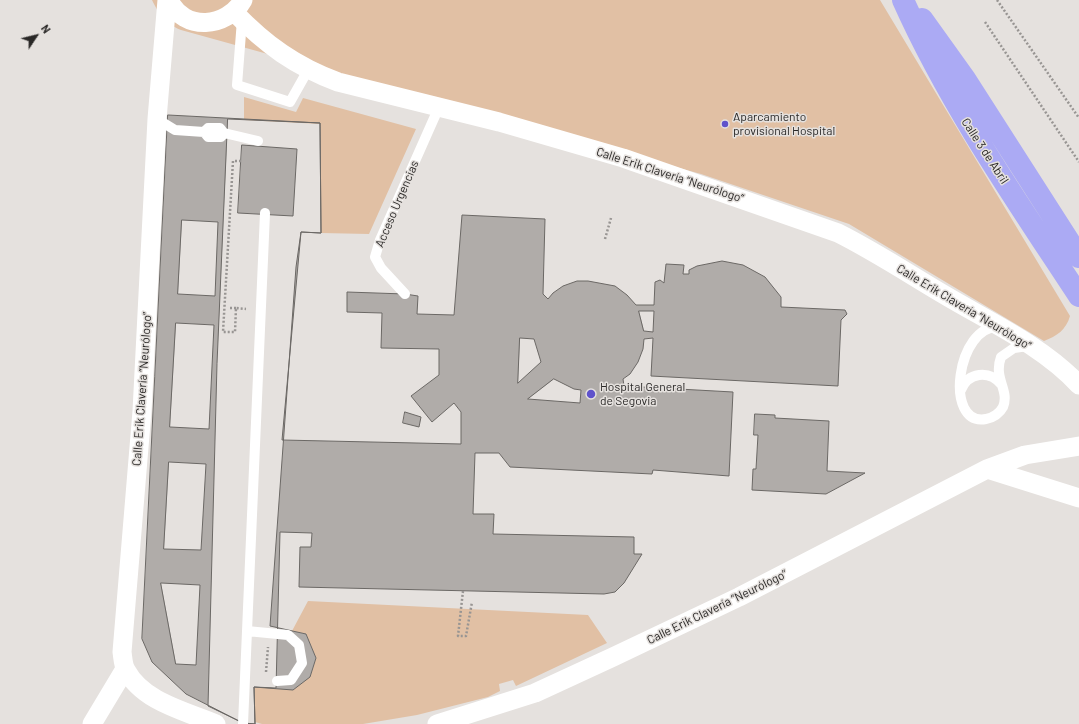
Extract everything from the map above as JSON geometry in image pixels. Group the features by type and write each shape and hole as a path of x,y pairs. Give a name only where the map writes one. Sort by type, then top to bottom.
{"highway":[{"name":"Calle 3 de Abril","path":"903,0 920,38 958,109 1079,296"},
{"name":"Calle 3 de Abril","path":"908,0 965,79 1079,257"}],"street":[{"path":"168,0 181,14 195,22 210,23 243,13"},
{"name":"Calle Erik Clavería “Neurólogo”","path":"168,0 157,118 142,411 122,652 125,669 137,685 150,696 216,724"},
{"name":"Calle Erik Clavería “Neurólogo”","path":"243,13 276,51 308,70 338,82 500,122 623,158 775,210 847,237 1000,327 1075,378"},
{"name":"Calle Erik Clavería “Neurólogo”","path":"437,724 535,692 613,657 739,597 987,469 1025,455 1079,446"},
{"path":"987,469 1079,498"},
{"path":"92,724 125,669"}],"lane":[{"path":"243,13 237,85 290,102 308,70"},
{"name":"Acceso Urgencias","path":"404,294 381,268 375,257 380,240 439,107"},
{"path":"157,118 175,130 204,132 208,137 221,137 224,133 258,141"},
{"path":"243,724 266,213"},
{"path":"1000,327 987,328 973,340 965,357 960,394 962,406 968,414 977,419 988,418 995,415 1003,406 1005,395 997,368 1001,357 1014,348 1030,346"},
{"path":"960,394 966,382 977,375 990,376 1001,384"},
{"path":"247,631 288,635 298,645 302,663 298,671 291,680 277,681"}],"path":[{"path":"997,0 1079,118"},
{"path":"986,22 1079,162"},
{"path":"236,308 235,332 223,332 233,161 241,161"},
{"path":"605,239 611,218"},
{"path":"230,308 261,310"},
{"path":"463,591 458,636 466,636 472,602"}],"shaded area":[{"path":"152,0 880,0 1070,316 1066,325 1060,332 1044,341 849,224 701,174 181,30 166,22"},
{"path":"244,97 296,112 303,98 416,129 369,234 321,233 320,124 244,120"},
{"path":"308,601 588,615 607,643 516,686 513,680 499,684 500,691 488,697 417,715 363,724 262,724 255,722 254,687 276,688 310,677 316,658 306,634 292,631"}],"building":[{"path":"168,115 320,123 321,233 301,232 282,440 461,444 461,412 454,403 432,422 411,396 439,375 439,349 381,348 382,313 347,312 347,292 405,294 418,296 417,314 454,315 462,215 545,219 543,294 548,299 553,293 563,286 577,281 588,281 615,286 627,295 636,305 654,305 655,282 660,280 664,283 666,264 684,265 683,274 689,274 689,270 697,266 722,261 743,265 765,277 781,297 781,307 845,310 847,314 841,320 838,386 651,376 653,338 644,339 643,349 638,362 630,374 623,379 624,386 733,392 729,476 653,470 652,474 510,467 499,453 475,453 473,514 494,514 493,534 634,537 634,554 642,554 624,583 615,592 604,594 299,587 300,547 311,547 312,533 280,532 276,688 254,687 255,724 243,723 186,694 152,662 142,639","holes":["639,311 654,311 653,332 644,331","520,338 534,339 541,362 518,383","554,379 574,389 581,390 580,403 528,399"]},
{"path":"228,119 320,123 321,233 301,232 296,267 270,626 306,634 316,658 310,677 293,690 254,687 255,724 243,723 208,706 217,364"},
{"path":"242,145 297,149 293,216 238,213"},
{"path":"182,220 218,222 215,296 178,294"},
{"path":"176,323 214,325 209,429 170,427"},
{"path":"405,412 421,417 419,427 403,423"},
{"path":"755,414 775,415 775,418 829,421 827,471 865,473 826,494 752,490 753,469 756,469 758,435 754,435"},
{"path":"169,462 206,464 201,550 164,549"},
{"path":"161,583 200,585 196,665 176,664"}],"place":[{"name":"Aparcamiento provisional Hospital","path":"725,124"},
{"name":"Hospital General de Segovia","path":"591,394"}]}
